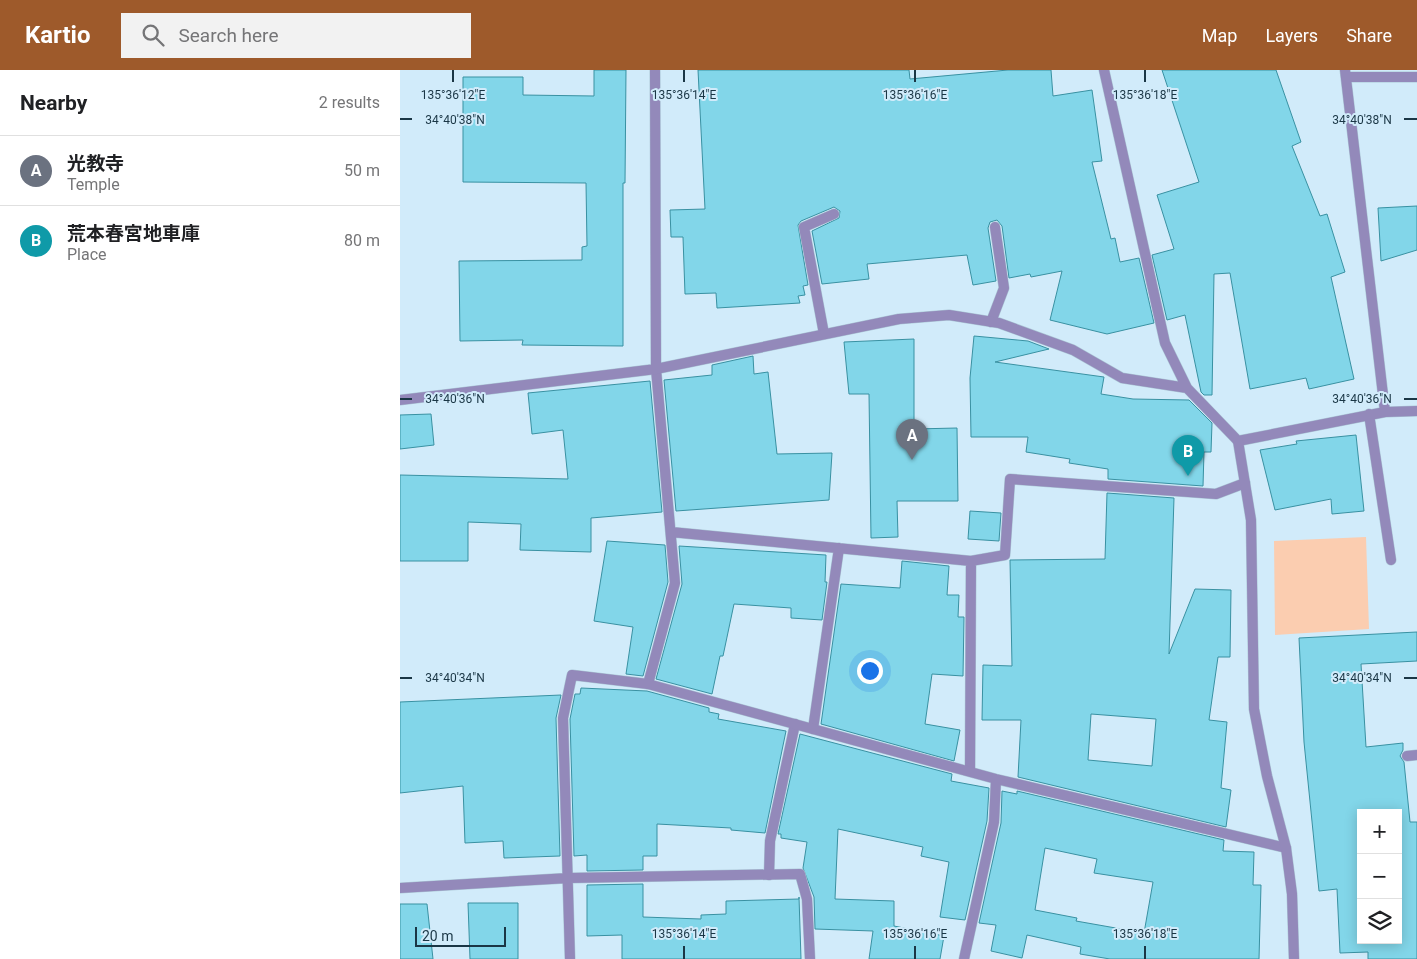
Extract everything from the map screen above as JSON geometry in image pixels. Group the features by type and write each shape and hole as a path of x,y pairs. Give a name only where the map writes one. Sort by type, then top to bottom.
{"street":[{"path":"648,684 675,583 656,369 655,70"},
{"path":"1104,70 1165,343 1188,388 1238,441 1251,520 1254,708 1267,776 1286,848 1292,894 1294,959"},
{"path":"1385,412 1346,73 1417,77"},
{"path":"824,334 804,227 834,214"},
{"path":"991,322 1004,288 995,227"},
{"path":"400,400 656,369 899,319 949,315 991,322 1073,350 1122,378 1188,388"},
{"path":"1238,441 1369,414 1417,411"},
{"path":"1369,414 1390,560"},
{"path":"671,532 971,561 1005,555 1010,479 1216,494 1245,483"},
{"path":"813,729 839,548"},
{"path":"970,771 971,561"},
{"path":"570,959 563,718 572,675 648,684 996,779 1286,848"},
{"path":"769,875 770,841 794,724"},
{"path":"964,959 994,822 996,779"},
{"path":"400,888 569,878 800,874 807,899 810,959"}],"shaded area":[{"path":"1366,537 1369,629 1275,635 1274,541"}],"building":[{"path":"594,70 626,70 625,183 623,183 623,346 522,345 523,340 460,341 459,261 582,260 582,247 587,246 586,183 463,182 463,77 523,77 523,95 594,96"},
{"path":"698,70 909,70 910,79 1008,70 1051,70 1053,96 1092,90 1102,161 1092,162 1111,239 1115,238 1120,262 1139,258 1154,323 1107,334 1050,320 1062,271 1031,277 1030,274 1009,278 1002,226 997,220 990,222 988,228 996,281 973,285 967,255 867,264 869,279 822,284 812,231 839,218 840,211 834,207 801,221 798,225 808,285 803,286 805,295 798,296 800,303 717,308 716,293 685,294 683,237 671,237 670,210 705,209"},
{"path":"1162,70 1276,70 1301,142 1292,146 1320,216 1327,214 1345,272 1331,277 1354,379 1309,389 1306,378 1250,389 1230,273 1214,274 1212,395 1204,395 1201,392 1185,315 1167,320 1152,255 1174,249 1157,195 1199,182"},
{"path":"1417,206 1417,250 1381,261 1378,208"},
{"path":"974,336 1028,341 1049,349 995,362 1104,377 1101,394 1133,399 1189,400 1212,423 1211,452 1204,452 1203,486 1108,479 1108,469 1069,463 1070,459 1026,452 1028,437 971,437 970,378"},
{"path":"914,339 914,429 957,428 958,501 897,501 898,537 871,538 869,394 849,394 844,342"},
{"path":"753,356 754,374 768,372 777,454 832,453 829,500 676,511 664,380 712,375 712,365"},
{"path":"650,381 662,512 591,518 591,552 520,550 521,524 468,522 468,561 400,561 400,475 568,479 563,430 532,434 528,393"},
{"path":"431,414 434,445 400,449 400,415"},
{"path":"1356,435 1364,511 1332,514 1331,499 1275,510 1260,450 1297,444 1296,441"},
{"path":"1107,493 1174,498 1169,654 1195,589 1231,590 1230,657 1218,657 1209,720 1227,722 1221,788 1231,790 1226,827 1018,777 1021,720 982,720 983,665 1012,666 1010,560 1105,559","holes":["1091,714 1156,719 1152,766 1088,760"]},
{"path":"970,511 1001,513 999,541 968,539"},
{"path":"607,541 665,545 668,582 643,676 626,674 633,627 594,621"},
{"path":"679,546 826,555 825,582 827,582 822,620 791,618 791,608 734,604 723,656 720,656 712,694 656,679 682,584"},
{"path":"902,561 949,566 947,595 959,595 958,617 964,617 963,676 932,674 925,724 960,730 954,761 821,724 841,584 900,588"},
{"path":"1417,632 1417,661 1361,664 1366,747 1403,743 1403,750 1400,756 1404,762 1410,822 1417,822 1417,959 1368,959 1368,952 1340,953 1337,889 1319,891 1304,742 1299,638"},
{"path":"581,688 647,691 709,708 709,712 719,714 718,719 786,731 765,833 731,830 731,828 657,824 657,856 643,856 643,870 587,871 587,855 574,856 570,719 575,694 580,694"},
{"path":"561,695 556,718 560,856 504,858 503,841 465,843 463,786 400,793 400,702"},
{"path":"800,734 952,774 951,781 989,788 987,821 965,920 940,917 949,862 921,856 923,847 838,829 835,899 894,901 894,926 944,936 940,959 869,959 873,931 815,929 814,897 803,868 807,842 781,838 781,834 778,834"},
{"path":"1002,791 1017,794 1017,791 1224,840 1223,851 1254,852 1253,885 1261,885 1259,959 1110,959 1080,954 1081,947 1027,935 1022,958 991,951 996,925 979,923 1001,823","holes":["1045,848 1097,859 1094,873 1153,882 1144,933 1076,921 1077,918 1035,910"]},
{"path":"643,884 643,917 701,919 701,915 726,914 726,901 799,899 799,897 801,959 622,959 622,935 587,936 587,885"},
{"path":"468,903 518,903 518,959 470,959"},
{"path":"400,904 427,904 433,959 400,959"}],"place":[{"name":"光教寺","path":"912,460"},
{"name":"荒本春宮地車庫","path":"1188,476"}]}
